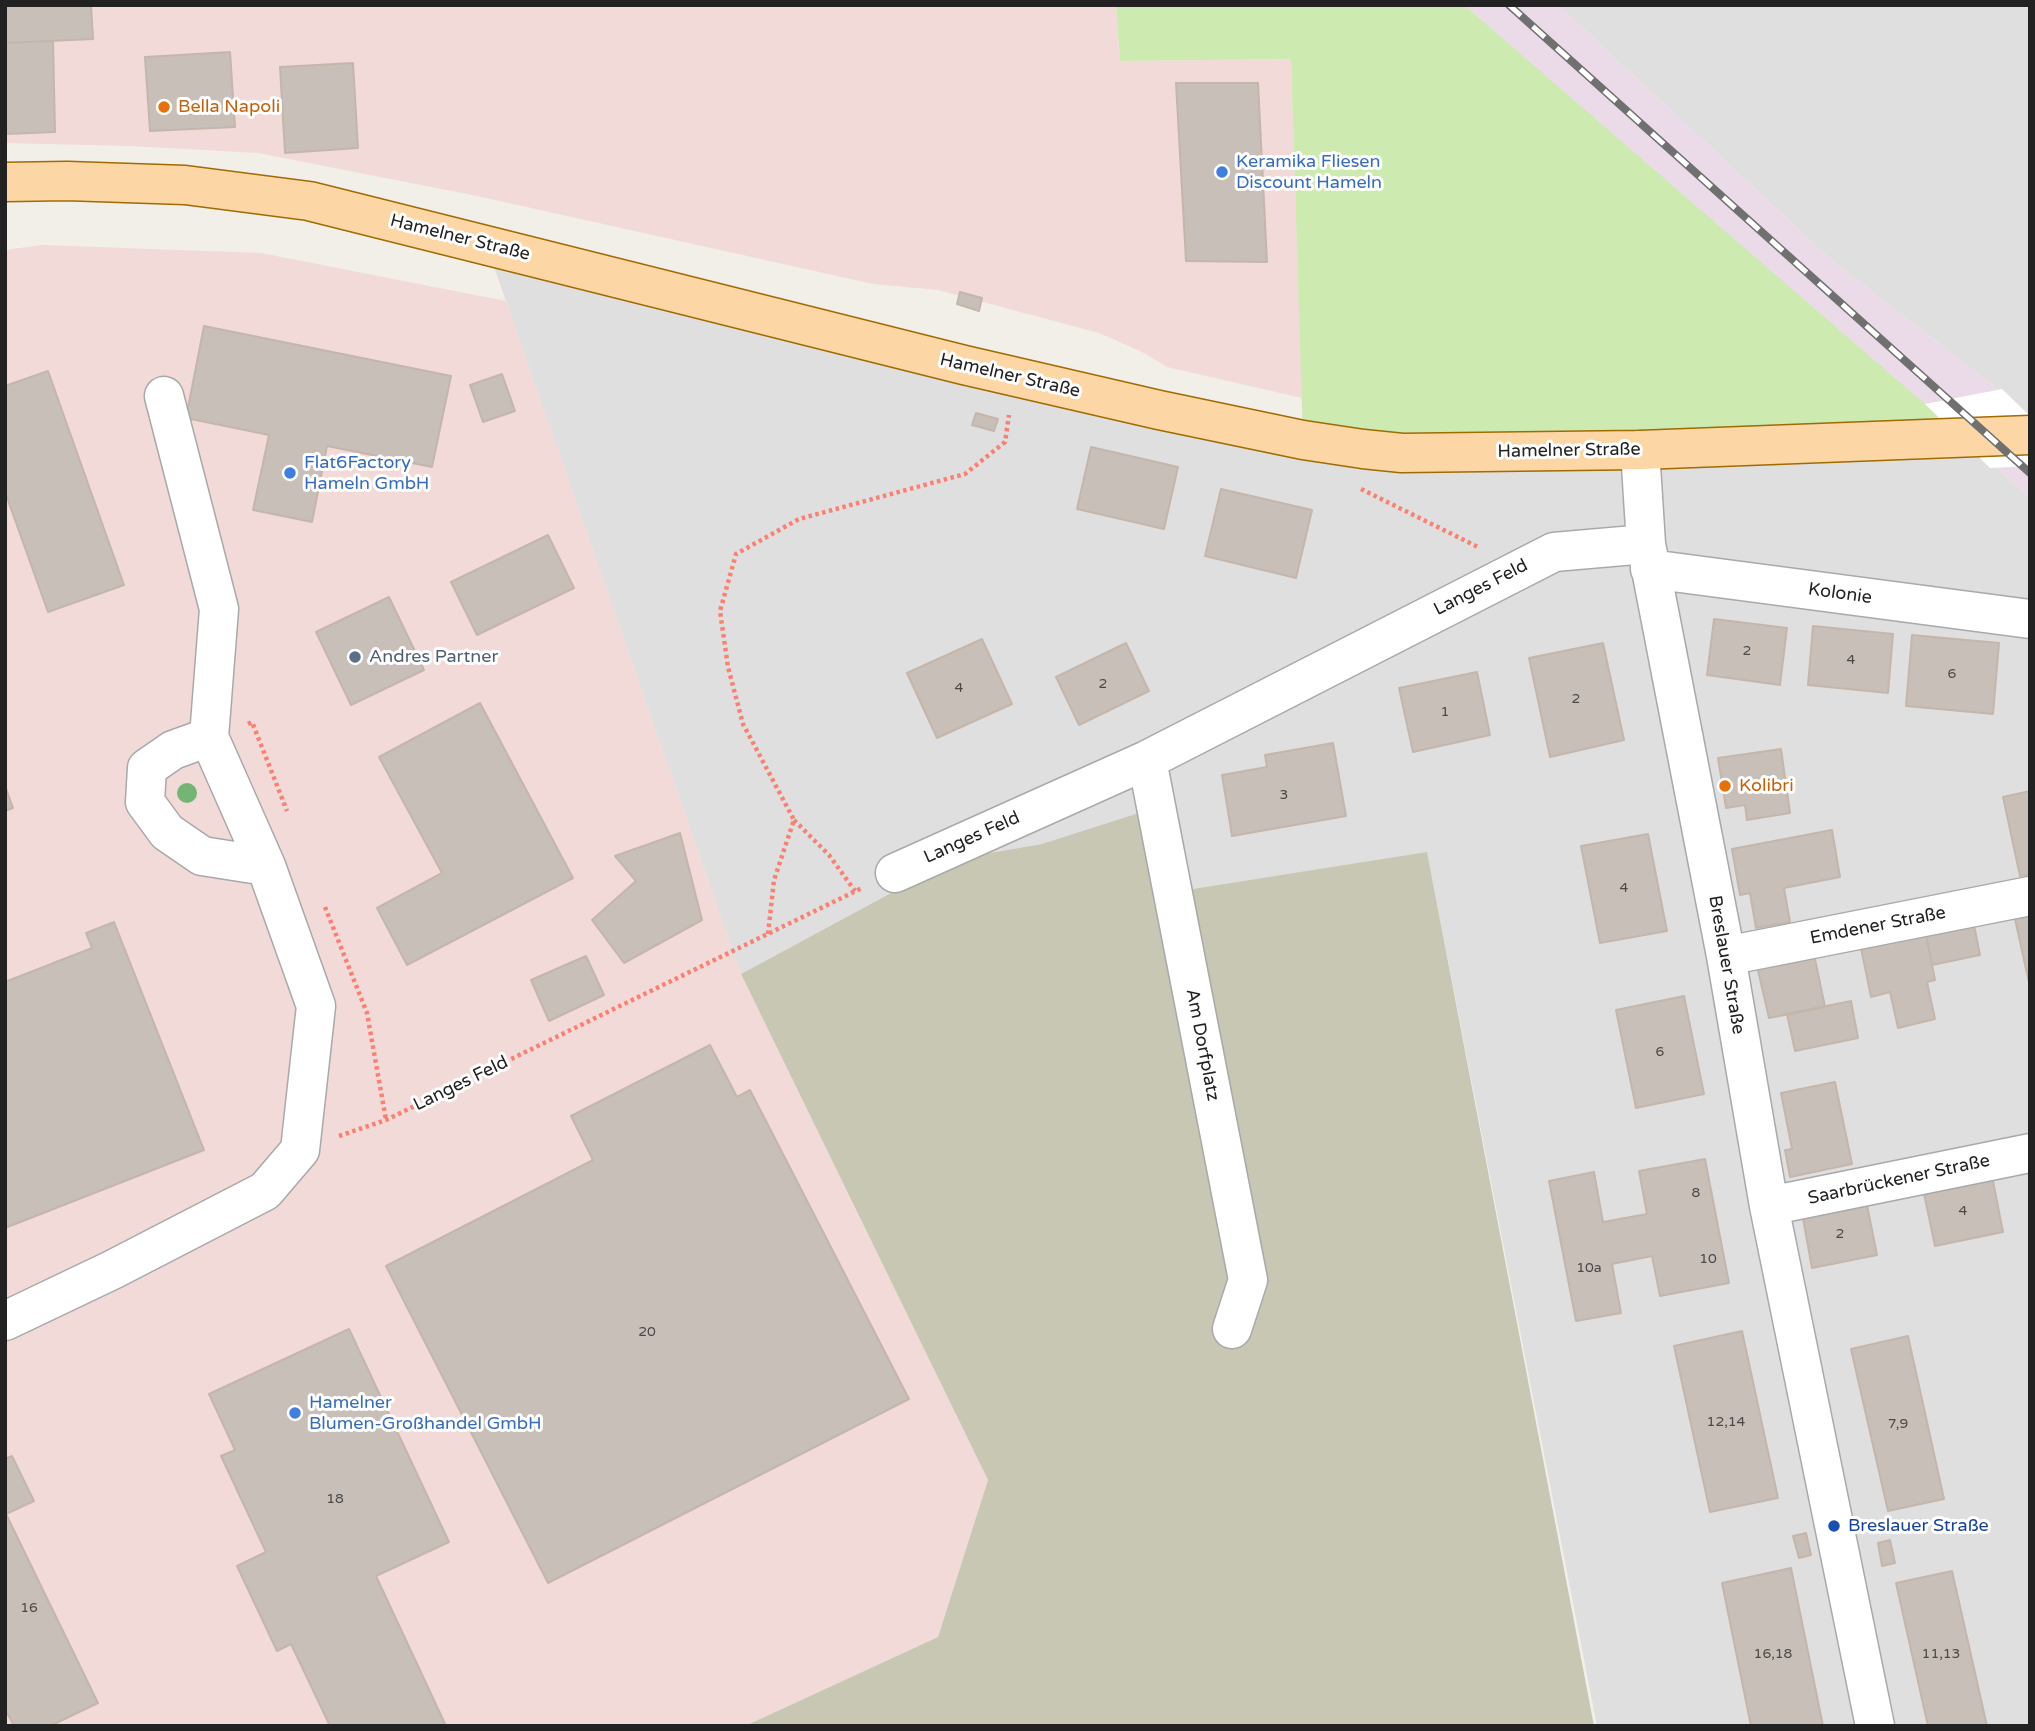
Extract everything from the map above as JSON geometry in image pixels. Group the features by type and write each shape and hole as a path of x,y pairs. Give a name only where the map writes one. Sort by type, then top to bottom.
{"main road":[{"name":"Hamelner Straße","path":"5,182 185,185 309,201 1015,377 1303,440 1363,449 1402,453 1640,450 2030,435"}],"street":[{"path":"5,1321 112,1270 265,1191 300,1150 316,1006 266,866 209,737 219,609 164,396"},
{"name":"Breslauer Straße","path":"1640,450 1648,557 1726,956 1769,1206 1875,1726"},
{"name":"Langes Feld","path":"895,873 1147,760 1554,552 1648,557"},
{"name":"Kolonie","path":"1648,557 2030,620"},
{"path":"209,737 173,750 147,768 145,802 167,832 202,856 266,866"},
{"name":"Am Dorfplatz","path":"1147,760 1248,1280 1232,1329"},
{"name":"Emdener Straße","path":"1726,956 2030,896"},
{"name":"Saarbrückener Straße","path":"1769,1206 2030,1153"}],"path":[{"path":"855,891 829,855 794,820 743,724 728,667 720,611 736,554 799,519 965,474 1005,442 1015,377"},
{"path":"1363,449 1360,489 1520,568"},
{"path":"768,934 774,880 794,820"},
{"name":"Langes Feld","path":"300,1150 386,1120 895,873"}],"shaded area":[{"path":"5,5 1116,5 1120,61 1291,59 1302,398 1167,367 1142,352 1099,333 938,290 873,284 477,196 258,153 5,143"},
{"path":"1464,5 1558,5 1830,259 1994,386 2030,422 2030,498 1964,438 1794,299"},
{"path":"1558,5 2030,5 2030,422 1994,386 1830,259"},
{"path":"486,244 1303,440 1964,438 2030,498 2030,1726 1597,1726 1427,853 1180,891 1042,844 954,859 741,974"},
{"path":"42,245 261,253 506,301 741,974 988,1480 938,1637 745,1726 5,1726 5,250"},
{"path":"1164,805 1180,891 1427,852 1594,1726 745,1726 938,1637 988,1480 741,974 954,859 1042,844"}],"green space":[{"path":"1116,5 1464,5 1964,438 1303,440 1291,59 1120,61"}],"pier":[{"path":"2002,389 2030,416 2030,466 1990,468 1925,404"}],"building":[{"path":"5,5 91,5 93,39 5,43"},
{"path":"53,41 55,132 6,134 5,43"},
{"path":"230,52 235,127 150,131 145,57"},
{"path":"353,63 358,148 285,153 280,67"},
{"name":"Keramika Fliesen Discount Hameln","path":"1176,83 1258,83 1267,262 1186,261"},
{"path":"960,292 982,298 979,311 957,304"},
{"path":"204,326 451,376 432,467 327,446 312,522 253,510 269,435 186,418"},
{"path":"48,371 124,585 48,612 5,492 5,386"},
{"path":"502,374 515,411 483,422 470,385"},
{"path":"976,413 998,419 994,431 972,425"},
{"path":"1091,447 1178,467 1164,529 1077,509"},
{"path":"1221,489 1312,510 1296,578 1205,556"},
{"path":"548,535 574,588 477,635 451,582"},
{"path":"389,597 424,670 351,705 316,632"},
{"path":"1714,619 1787,628 1780,685 1707,675"},
{"path":"1813,626 1893,634 1888,693 1808,685"},
{"path":"1912,635 1999,643 1993,714 1906,706"},
{"path":"982,639 1012,704 937,738 907,673"},
{"path":"1126,643 1149,691 1079,725 1056,677"},
{"path":"1603,643 1624,740 1550,757 1529,658"},
{"path":"1477,672 1490,735 1413,752 1399,688"},
{"path":"480,703 573,878 407,965 377,908 442,873 379,757"},
{"path":"1333,743 1346,816 1232,836 1222,775 1267,767 1265,755"},
{"path":"1781,749 1790,813 1747,820 1745,805 1726,808 1718,758"},
{"path":"5,786 13,808 5,811"},
{"path":"2030,791 2030,874 2020,876 2003,797"},
{"path":"1832,830 1840,877 1784,888 1790,922 1756,928 1750,893 1740,895 1732,849"},
{"path":"680,833 702,920 624,963 592,920 636,881 615,856"},
{"path":"1648,834 1667,931 1600,943 1581,846"},
{"path":"2030,916 2030,987 2015,919"},
{"path":"114,922 204,1150 5,1228 5,982 92,948 86,933"},
{"path":"1974,925 1980,955 1932,965 1926,935"},
{"path":"1926,935 1935,980 1927,982 1935,1019 1898,1028 1890,992 1871,997 1861,948"},
{"path":"1814,954 1825,1007 1769,1018 1757,966"},
{"path":"586,956 604,995 549,1021 531,980"},
{"path":"1684,996 1704,1094 1636,1108 1616,1010"},
{"path":"1851,1001 1858,1038 1795,1051 1787,1014"},
{"path":"710,1045 737,1097 750,1090 909,1399 548,1583 386,1266 593,1160 571,1116"},
{"path":"1835,1082 1852,1164 1790,1177 1785,1150 1792,1149 1781,1093"},
{"path":"1705,1159 1729,1283 1660,1296 1652,1256 1612,1264 1621,1313 1576,1321 1549,1181 1594,1172 1603,1222 1647,1214 1639,1171"},
{"path":"1992,1176 2003,1232 1935,1246 1923,1189"},
{"path":"1866,1200 1877,1255 1812,1268 1802,1213"},
{"path":"349,1329 449,1542 376,1576 446,1726 330,1726 291,1644 277,1651 237,1566 266,1552 221,1456 235,1450 209,1394"},
{"path":"1742,1331 1778,1498 1710,1512 1674,1346"},
{"path":"1908,1336 1944,1499 1888,1511 1851,1349"},
{"path":"12,1456 34,1501 6,1514 98,1703 50,1726 14,1726 5,1709 5,1459"},
{"path":"1806,1533 1811,1555 1799,1558 1793,1536"},
{"path":"1890,1540 1895,1563 1882,1566 1878,1543"},
{"path":"1791,1568 1823,1726 1751,1726 1722,1583"},
{"path":"1952,1571 1987,1726 1928,1726 1896,1583"}],"railway":[{"path":"1509,5 2030,473"}],"place":[{"name":"Bella Napoli","path":"164,107"},
{"name":"Keramika Fliesen Discount Hameln","path":"1222,172"},
{"name":"Flat6Factory Hameln GmbH","path":"290,473"},
{"name":"Andres Partner","path":"355,657"},
{"name":"Kolibri","path":"1725,786"},
{"name":"Hamelner Blumen-Großhandel GmbH","path":"295,1413"},
{"name":"Breslauer Straße","path":"1834,1526"}]}
